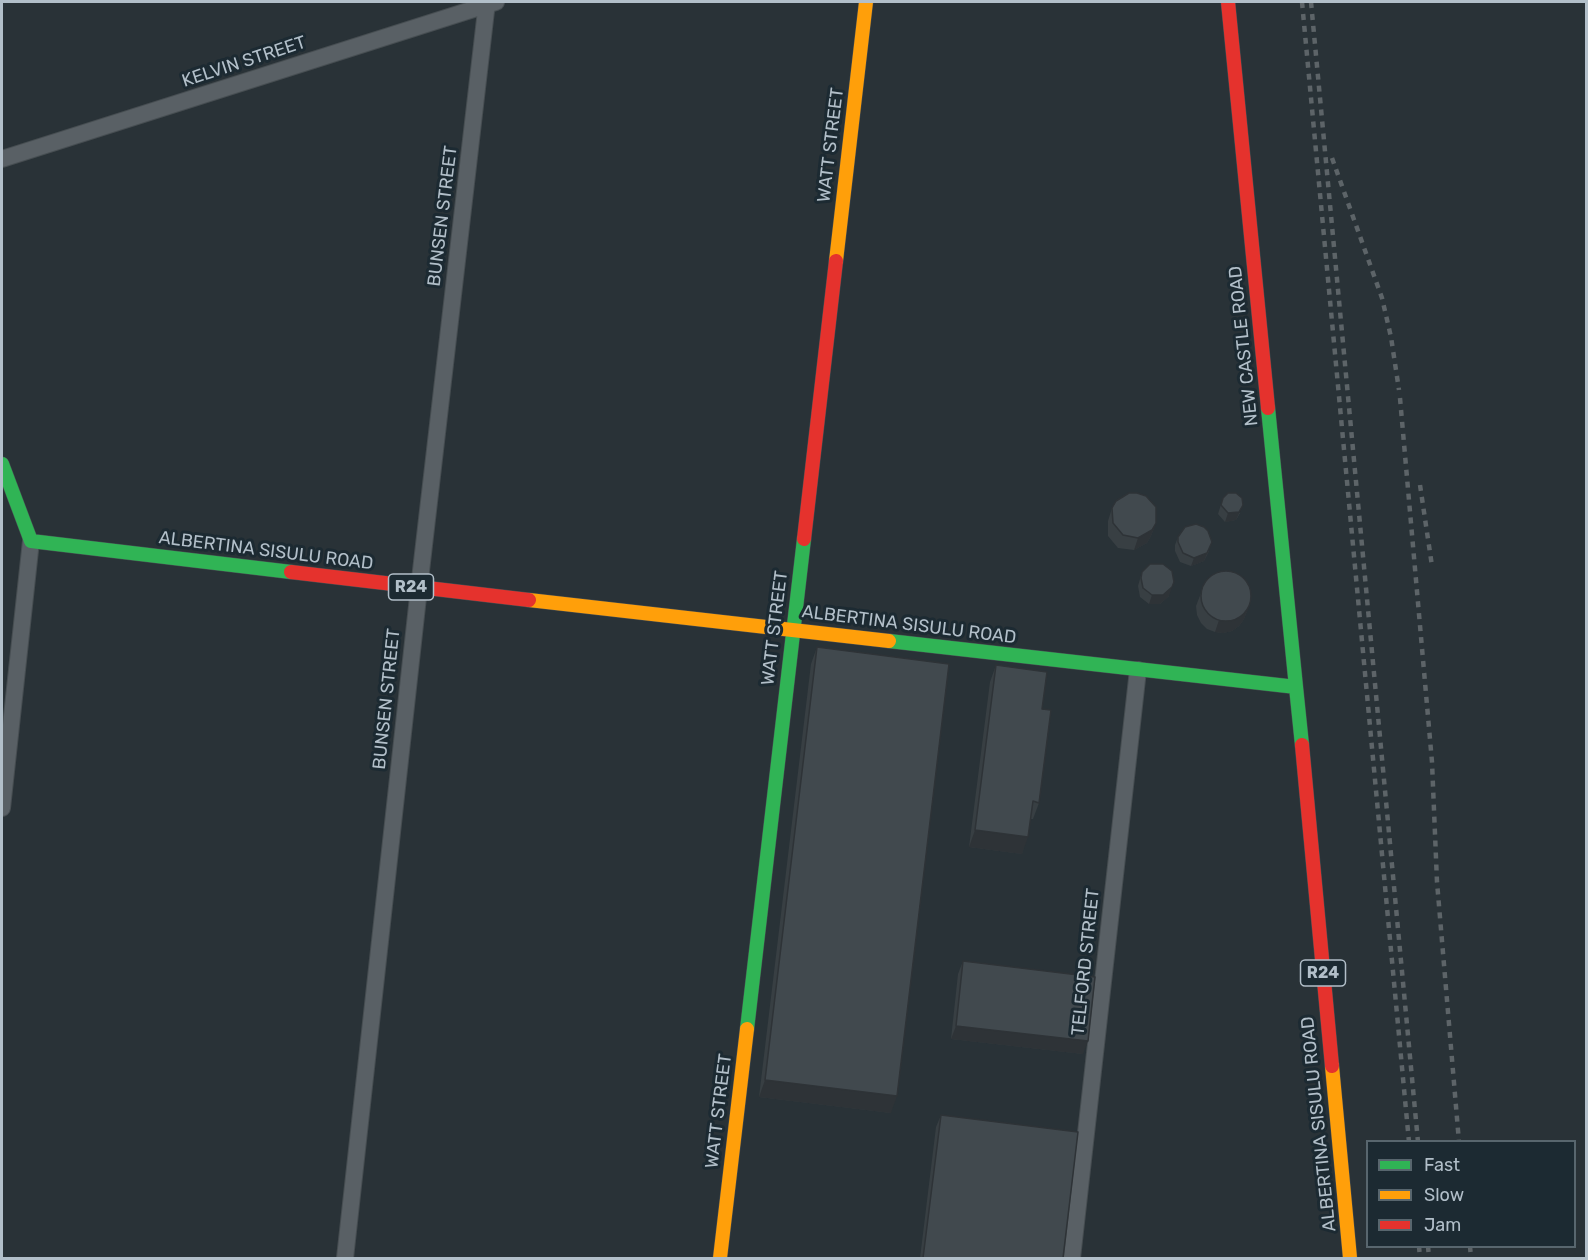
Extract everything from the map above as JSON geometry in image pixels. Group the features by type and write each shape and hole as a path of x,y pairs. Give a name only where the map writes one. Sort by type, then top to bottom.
{"street":[{"name":"WATT STREET","path":"720,1258 866,2"},
{"name":"NEW CASTLE ROAD","path":"1228,2 1296,687"},
{"name":"KELVIN STREET","path":"2,159 491,3"},
{"name":"BUNSEN STREET","path":"345,1258 419,588 491,3"},
{"path":"2,464 30,541 2,808"},
{"name":"ALBERTINA SISULU ROAD","path":"30,541 419,588 1296,687 1350,1258"},
{"name":"TELFORD STREET","path":"1072,1258 1138,670"}],"building":[{"path":"1129,493 1146,496 1156,507 1156,523 1152,530 1138,538 1123,535 1113,523 1112,508 1116,501"},
{"path":"1228,493 1236,493 1242,498 1243,505 1239,512 1228,513 1221,505"},
{"path":"1196,524 1208,531 1212,542 1207,553 1194,558 1183,553 1178,537 1185,527"},
{"path":"1150,564 1163,564 1172,571 1174,582 1163,595 1152,595 1143,588 1142,572"},
{"path":"1226,571 1240,575 1247,582 1251,596 1247,610 1240,617 1226,621 1212,617 1205,610 1201,596 1205,582 1212,575"},
{"path":"817,647 949,664 897,1096 765,1080"},
{"path":"996,665 1047,672 1042,709 1051,710 1039,803 1033,801 1028,837 975,830"},
{"path":"963,961 1095,977 1088,1041 956,1026"},
{"path":"941,1115 1078,1132 1063,1258 923,1258"}],"railway":[{"path":"1302,2 1409,1140"},
{"path":"1311,2 1418,1140"},
{"path":"1332,158 1382,298 1399,390"},
{"path":"1400,398 1432,762 1437,882 1459,1140"},
{"path":"1420,485 1432,566"},
{"path":"1419,1248 1420,1258"},
{"path":"1428,1248 1429,1258"},
{"path":"1470,1248 1471,1258"}],"traffic: fast":[{"path":"1268,408 1296,687"},
{"path":"2,464 31,541 291,572"},
{"path":"747,1029 804,539"},
{"path":"889,641 1296,687 1302,745"}],"traffic: slow":[{"path":"836,261 866,2"},
{"path":"529,600 889,641"},
{"path":"720,1258 747,1029"},
{"path":"1332,1066 1350,1258"}],"traffic: jam":[{"path":"1228,2 1268,408"},
{"path":"804,539 836,261"},
{"path":"291,572 529,600"},
{"path":"1302,745 1332,1066"}]}
